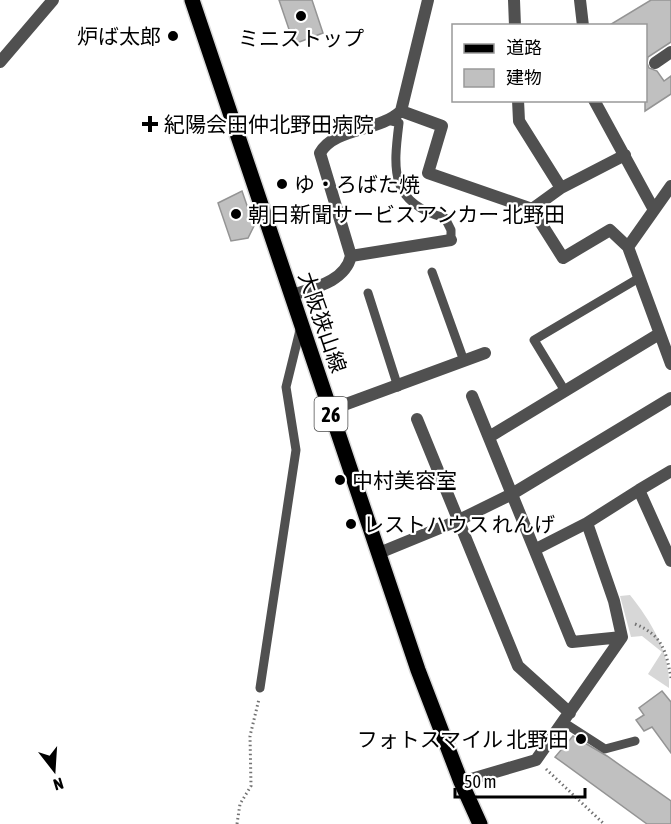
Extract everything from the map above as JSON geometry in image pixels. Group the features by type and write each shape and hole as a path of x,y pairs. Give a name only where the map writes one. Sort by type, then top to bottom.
{"main road":[{"name":"大阪狭山線","path":"192,0 422,681 461,782 480,824"}],"street":[{"path":"0,62 53,0"},
{"path":"292,295 333,280 349,265 351,256 320,153 325,144 391,121 401,111 428,0"},
{"path":"514,0 515,24"},
{"path":"580,0 583,24"},
{"path":"655,63 671,52"},
{"path":"518,102 519,121 561,188"},
{"path":"595,102 654,210"},
{"path":"401,111 442,126 429,173 532,209 563,258 610,230 628,247 671,364"},
{"path":"532,209 561,188 626,155"},
{"path":"628,247 671,186"},
{"path":"351,256 451,240"},
{"path":"489,437 659,334"},
{"path":"330,410 398,387 485,353"},
{"path":"472,396 572,642 621,632"},
{"path":"379,553 457,521 512,494 671,398"},
{"path":"417,419 518,666 567,718"},
{"path":"536,549 587,523 671,471"},
{"path":"639,490 671,561"},
{"path":"461,782 536,760 567,718 621,632 614,601 587,523"}],"lane":[{"path":"391,121 399,123 394,164 405,194 413,204 426,213 445,218 451,230 451,240"},
{"path":"432,272 464,361"},
{"path":"565,391 534,340 639,278"},
{"path":"368,293 398,387"},
{"path":"260,688 296,450 286,387 301,324"},
{"path":"567,718 605,749 635,741"}],"path":[{"path":"621,632 635,624 655,634 667,655 671,678"},
{"path":"237,824 240,804 251,786 250,736 260,688"},
{"path":"536,760 604,824"}],"shaded area":[{"path":"630,595 658,638 667,662 669,688 648,674 662,652 642,636 631,637 620,596"}],"building":[{"name":"ミニストップ","path":"279,0 312,0 323,33 294,44"},
{"path":"651,0 671,0 671,42 648,57 647,63 647,24 611,24"},
{"path":"647,63 649,68 657,71 664,81 671,76 671,94 645,111"},
{"name":"朝日新聞サービスアンカー 北野田","path":"242,191 254,226 248,238 231,241 218,203"},
{"path":"662,691 671,702 671,753 652,727 644,731 636,720 644,715 639,708"},
{"path":"573,736 607,756 671,801 671,824 647,824 555,757"}],"place":[{"name":"ミニストップ","path":"301,16"},
{"name":"炉ば太郎","path":"173,36"},
{"name":"紀陽会田仲北野田病院","path":"150,124"},
{"name":"ゆ・ろばた焼","path":"282,184"},
{"name":"朝日新聞サービスアンカー 北野田","path":"236,214"},
{"name":"中村美容室","path":"340,480"},
{"name":"レストハウス れんげ","path":"351,524"},
{"name":"フォトスマイル 北野田","path":"581,739"}]}
